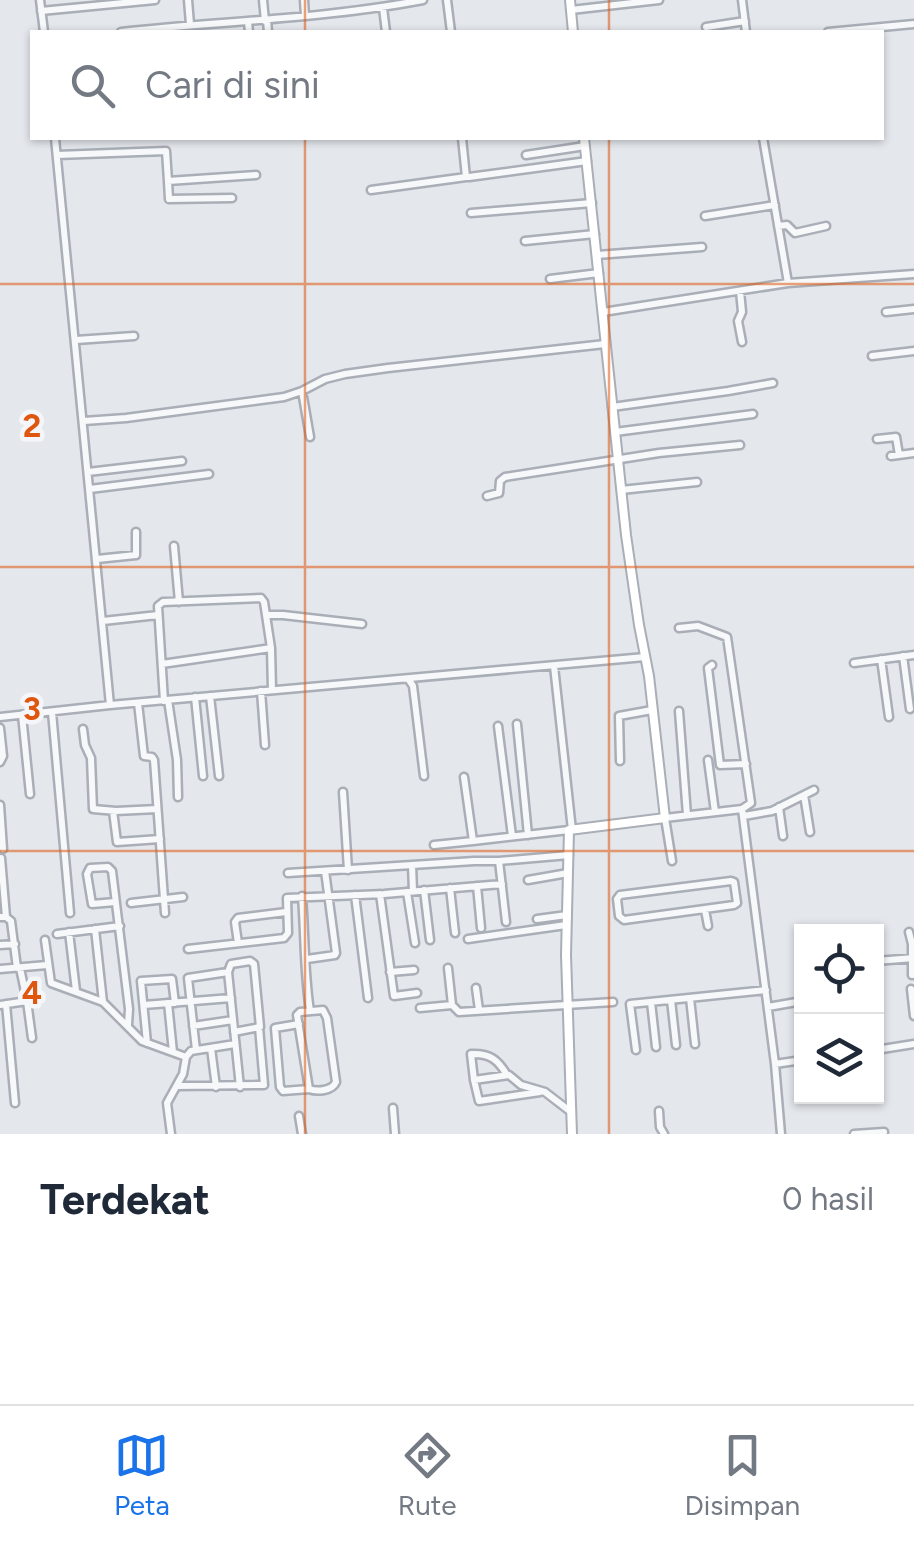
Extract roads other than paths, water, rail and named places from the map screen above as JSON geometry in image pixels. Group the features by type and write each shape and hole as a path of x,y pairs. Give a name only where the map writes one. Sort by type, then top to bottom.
{"street":[{"path":"40,0 44,30"},
{"path":"41,11 155,0"},
{"path":"188,0 190,24"},
{"path":"262,0 268,30"},
{"path":"304,0 306,16"},
{"path":"138,30 383,8 423,0"},
{"path":"447,0 451,30"},
{"path":"573,30 571,5 658,0"},
{"path":"742,0 746,30"},
{"path":"383,8 386,30"},
{"path":"706,27 745,21"},
{"path":"248,22 249,30"},
{"path":"850,30 914,24"},
{"path":"55,140 110,705"},
{"path":"462,140 466,176"},
{"path":"763,140 788,283"},
{"path":"526,155 585,142 634,598 672,861"},
{"path":"57,155 166,151 170,200 232,198"},
{"path":"371,190 587,161"},
{"path":"168,181 256,176"},
{"path":"471,213 592,204"},
{"path":"704,216 775,205"},
{"path":"778,226 786,225 795,233 826,226"},
{"path":"525,241 595,234"},
{"path":"597,255 702,247"},
{"path":"550,279 598,274"},
{"path":"603,312 788,283 914,274"},
{"path":"740,291 742,312 738,320 742,342"},
{"path":"886,312 914,309"},
{"path":"76,340 134,336"},
{"path":"84,421 264,399 302,391 324,379 390,367 605,344"},
{"path":"872,356 914,351"},
{"path":"612,406 774,383"},
{"path":"302,391 310,437"},
{"path":"615,432 753,414"},
{"path":"876,439 896,437 895,456 914,453"},
{"path":"488,496 500,493 500,481 505,477 740,445"},
{"path":"88,472 182,461"},
{"path":"90,490 209,474"},
{"path":"621,490 697,482"},
{"path":"98,559 136,555 136,532"},
{"path":"174,546 179,602"},
{"path":"178,797 177,760 162,664 160,603 260,598 266,615 272,690"},
{"path":"103,622 158,615"},
{"path":"266,615 362,624"},
{"path":"679,628 698,626 728,636 751,803 743,812 781,1134"},
{"path":"162,664 270,648"},
{"path":"854,662 914,655"},
{"path":"0,718 645,656"},
{"path":"903,656 910,709"},
{"path":"881,659 889,717"},
{"path":"712,665 708,668 720,765 746,764"},
{"path":"554,666 570,830 566,926 572,1134"},
{"path":"408,678 424,776"},
{"path":"261,691 265,745"},
{"path":"210,696 220,776"},
{"path":"195,698 203,776"},
{"path":"138,703 144,755 154,760 165,912"},
{"path":"620,761 619,716 652,710"},
{"path":"52,712 70,912"},
{"path":"678,712 687,815"},
{"path":"22,715 30,794"},
{"path":"517,724 528,835"},
{"path":"498,726 512,836"},
{"path":"0,728 4,756 0,762"},
{"path":"83,729 91,758 96,811 158,809"},
{"path":"708,760 715,812"},
{"path":"464,777 473,841"},
{"path":"434,845 715,812 769,812 814,790"},
{"path":"342,792 348,870"},
{"path":"804,794 810,832"},
{"path":"0,805 4,849"},
{"path":"779,807 783,836"},
{"path":"113,812 117,842 160,839"},
{"path":"288,872 569,854"},
{"path":"1,858 3,917 11,921 32,1038"},
{"path":"500,861 506,922"},
{"path":"412,864 410,892 415,943"},
{"path":"115,902 92,904 89,869 111,868 130,1017 127,1026"},
{"path":"307,959 336,955 325,871"},
{"path":"528,880 568,873"},
{"path":"731,880 736,891 736,904 622,920 617,898 731,880"},
{"path":"188,950 286,936 285,899 502,884"},
{"path":"477,886 481,928"},
{"path":"450,888 455,933"},
{"path":"736,891 753,888"},
{"path":"424,890 430,940"},
{"path":"380,894 394,996 417,993"},
{"path":"355,895 368,998"},
{"path":"131,903 184,896"},
{"path":"302,896 307,959 304,972 310,1010"},
{"path":"705,910 708,926"},
{"path":"238,943 238,918 286,912"},
{"path":"536,919 567,915"},
{"path":"58,934 120,926"},
{"path":"468,939 566,926"},
{"path":"95,929 103,1002"},
{"path":"70,932 76,991"},
{"path":"908,932 912,975"},
{"path":"46,940 51,983 103,1002 136,1036 186,1057"},
{"path":"0,945 15,944"},
{"path":"884,961 913,958"},
{"path":"177,1086 240,1087 264,1086 254,963 250,961 232,964 228,972 240,1087"},
{"path":"0,970 47,966"},
{"path":"448,968 452,1006 459,1012 613,1002"},
{"path":"390,972 414,970"},
{"path":"196,1050 188,977 228,972"},
{"path":"147,1043 141,984 143,980 172,979 173,1052"},
{"path":"476,988 479,1010"},
{"path":"910,989 914,1016"},
{"path":"636,1050 630,1004 766,990"},
{"path":"144,1005 231,998"},
{"path":"690,998 695,1044"},
{"path":"671,1000 676,1045"},
{"path":"15,1103 3,1004 28,1001"},
{"path":"651,1002 656,1047"},
{"path":"768,1007 794,1002"},
{"path":"420,1008 452,1006"},
{"path":"299,1024 274,1028 280,1087 283,1091 329,1089 336,1082 326,1014 323,1010 298,1013 309,1089"},
{"path":"193,1026 233,1020"},
{"path":"234,1032 259,1028"},
{"path":"171,1134 167,1103 183,1074 186,1057 196,1050 235,1044"},
{"path":"884,1049 914,1044"},
{"path":"211,1048 216,1087"},
{"path":"540,1092 521,1085 486,1054 471,1054 479,1101 545,1092 571,1104"},
{"path":"774,1064 794,1061"},
{"path":"474,1080 507,1075"},
{"path":"393,1108 395,1134"},
{"path":"659,1111 664,1134"},
{"path":"299,1116 302,1134"},
{"path":"854,1134 884,1132"}]}
